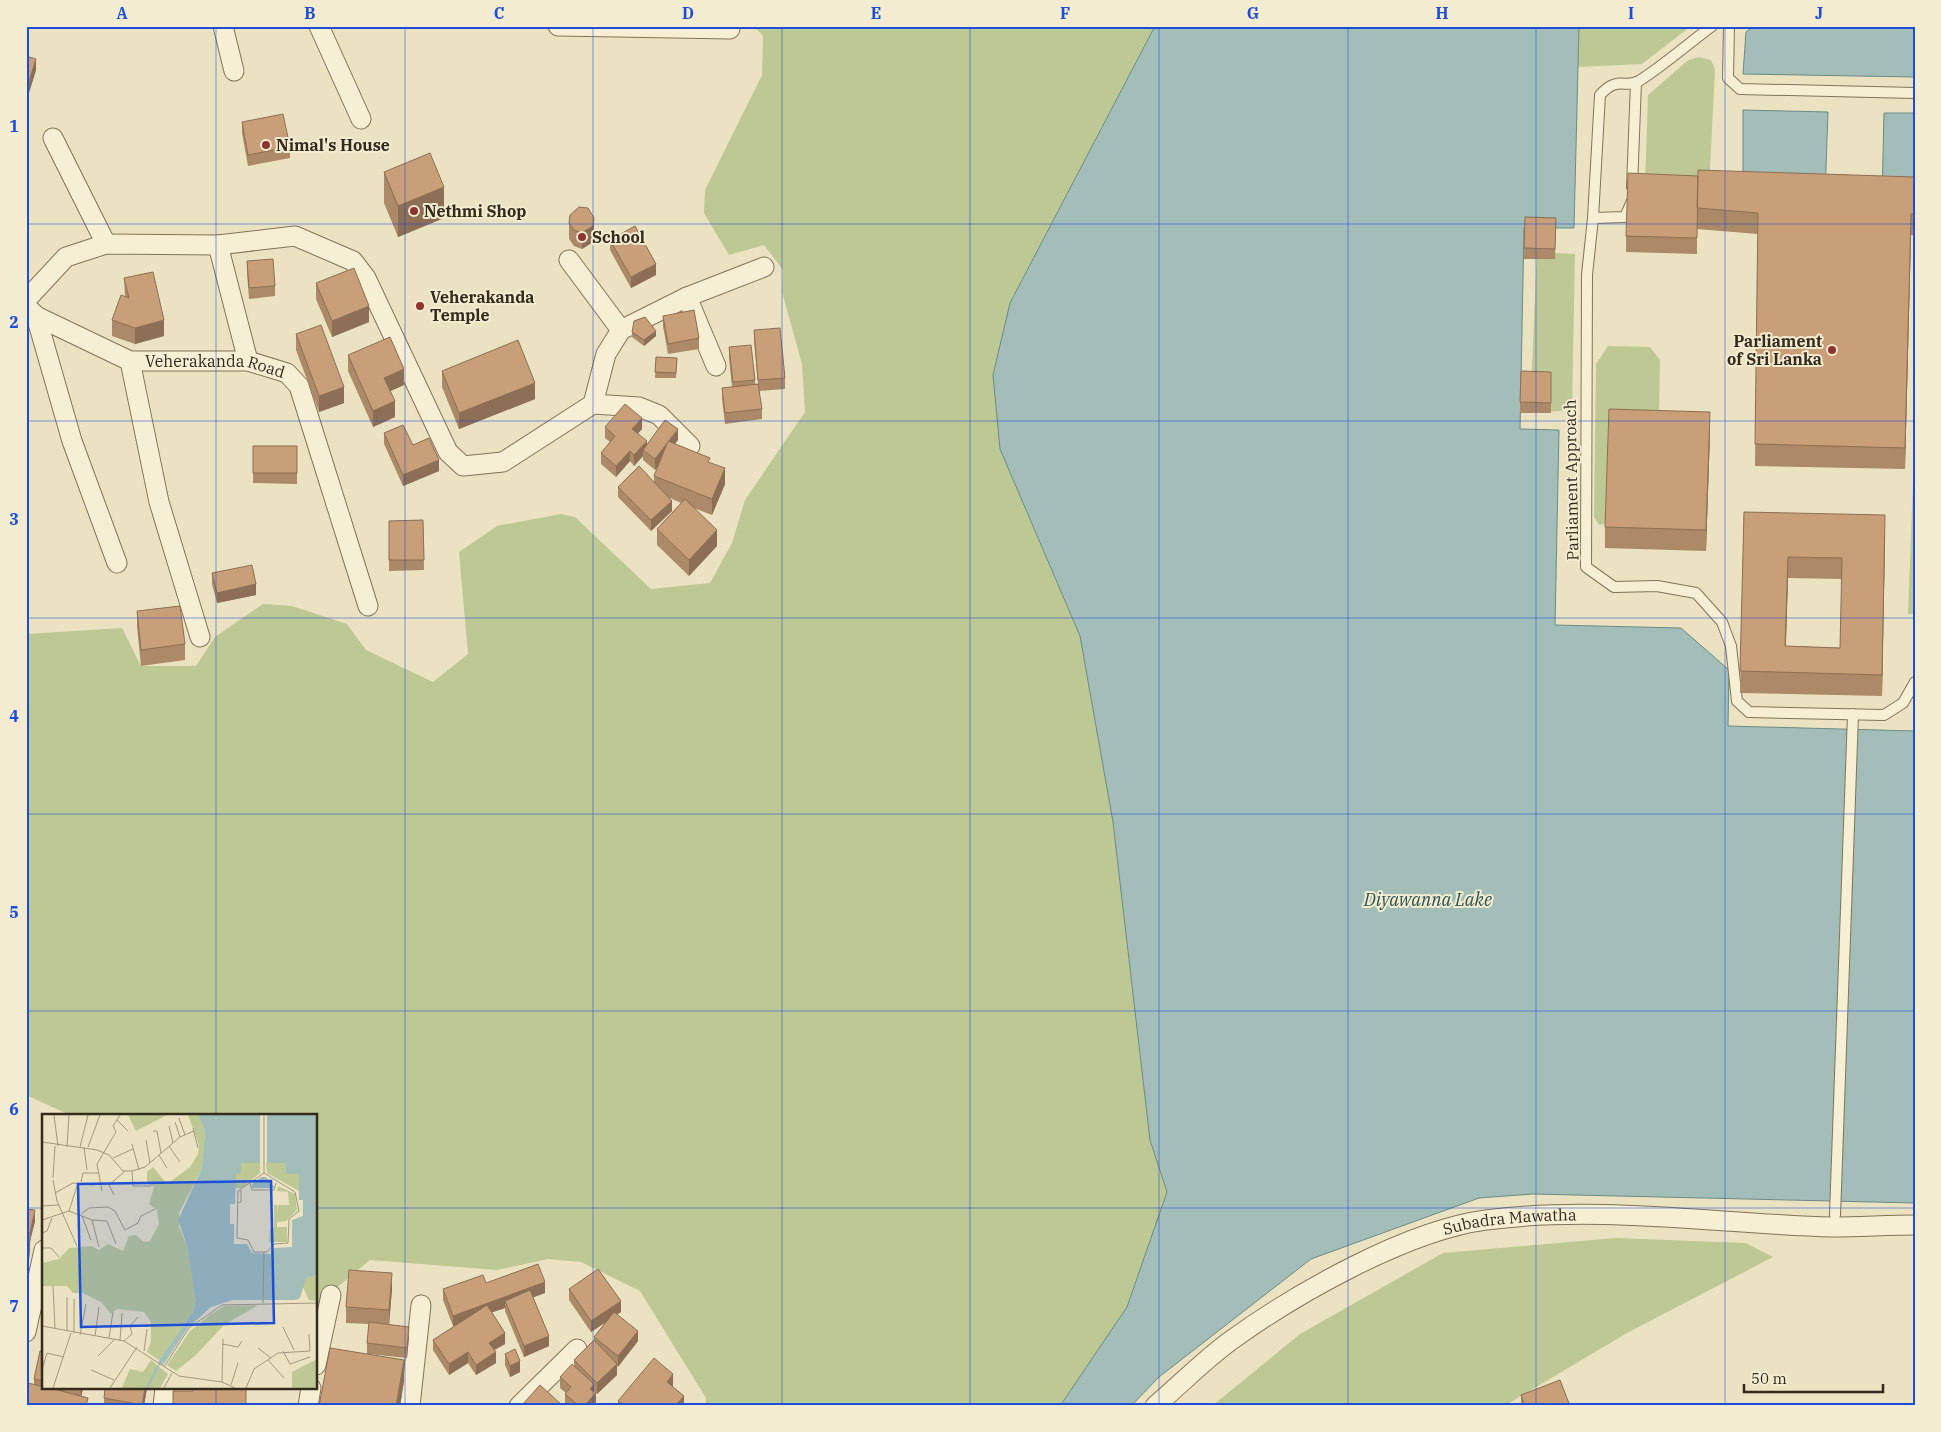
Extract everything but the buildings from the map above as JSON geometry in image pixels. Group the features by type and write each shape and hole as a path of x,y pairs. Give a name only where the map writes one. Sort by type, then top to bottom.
{"street":[{"path":"223,26 234,71"},
{"path":"319,26 361,119"},
{"path":"558,26 730,29"},
{"path":"53,138 106,244"},
{"path":"117,564 72,441 29,308 66,257 106,244 218,245 294,236 353,261 366,278 448,452 463,466 502,462 593,404 639,407 659,415 690,446"},
{"path":"218,245 248,361"},
{"path":"569,260 621,330"},
{"path":"593,404 606,354 621,330 688,298 764,267"},
{"path":"688,298 716,366"},
{"name":"Veherakanda Road","path":"29,308 130,361 248,361 287,373 299,386 368,606"},
{"path":"130,361 159,502 200,637"},
{"name":"Subadra Mawatha","path":"1156,1406 1232,1340 1308,1293 1370,1260 1423,1236 1484,1220 1533,1216 1676,1217 1915,1225"},
{"path":"26,1332 42,1259"},
{"path":"318,1356 331,1295"},
{"path":"410,1406 421,1305"},
{"path":"519,1406 577,1349"},
{"path":"163,1406 165,1390"},
{"path":"308,1406 311,1390"}],"lane":[{"path":"1594,218 1625,217 1632,204 1636,82 1712,26"},
{"path":"1729,26 1728,78 1740,89 1915,93"},
{"name":"Parliament Approach","path":"1636,82 1620,82 1609,85 1600,95 1594,218 1587,275 1585,369 1586,567 1614,587 1657,586 1696,593 1722,622 1731,646 1737,700 1749,712 1884,715 1903,703 1915,682"},
{"path":"1835,1221 1853,714"}],"green space":[{"path":"754,26 1155,26 1010,303 1000,449 1080,636 1113,822 1150,1140 1168,1192 1127,1307 1060,1406 706,1406 706,1398 640,1291 581,1262 548,1259 497,1270 370,1260 318,1303 318,1114 68,1114 26,1095 26,634 122,628 141,666 196,666 215,637 263,604 292,606 347,624 366,650 433,682 468,654 459,552 497,526 561,514 575,517 651,589 710,583 732,543 745,500 805,412 802,364 782,292 783,270 764,245 729,255 704,213 705,190 762,75 763,36"},
{"path":"1579,26 1691,26 1642,64 1578,67"},
{"path":"1698,57 1711,60 1715,69 1709,189 1645,185 1648,95 1687,61"},
{"path":"1537,252 1575,254 1572,410 1530,413"},
{"path":"1608,346 1650,347 1660,360 1659,413 1606,523 1599,525 1594,517 1596,364"},
{"path":"1913,482 1915,614 1908,614"},
{"path":"1615,1238 1746,1243 1773,1257 1627,1333 1504,1406 1212,1406 1300,1334 1443,1253"}],"water":[{"name":"Diyawanna Lake","path":"1155,26 1579,26 1574,228 1524,228 1520,429 1559,430 1555,625 1681,628 1729,670 1728,726 1915,731 1915,1203 1533,1194 1479,1198 1311,1259 1159,1377 1131,1406 1060,1406 1127,1307 1167,1192 1150,1140 1113,822 1080,636 1000,449 993,375 1010,303"},
{"path":"1754,26 1915,26 1915,77 1743,74 1746,32"},
{"path":"1743,110 1828,112 1825,195 1743,190"},
{"path":"1884,113 1915,113 1915,200 1882,198"}],"place":[{"name":"Nimal's House","path":"266,145"},
{"name":"Nethmi Shop","path":"414,211"},
{"name":"School","path":"582,237"},
{"name":"Veherakanda Temple","path":"420,306"},
{"name":"Parliament of Sri Lanka","path":"1832,350"}]}
